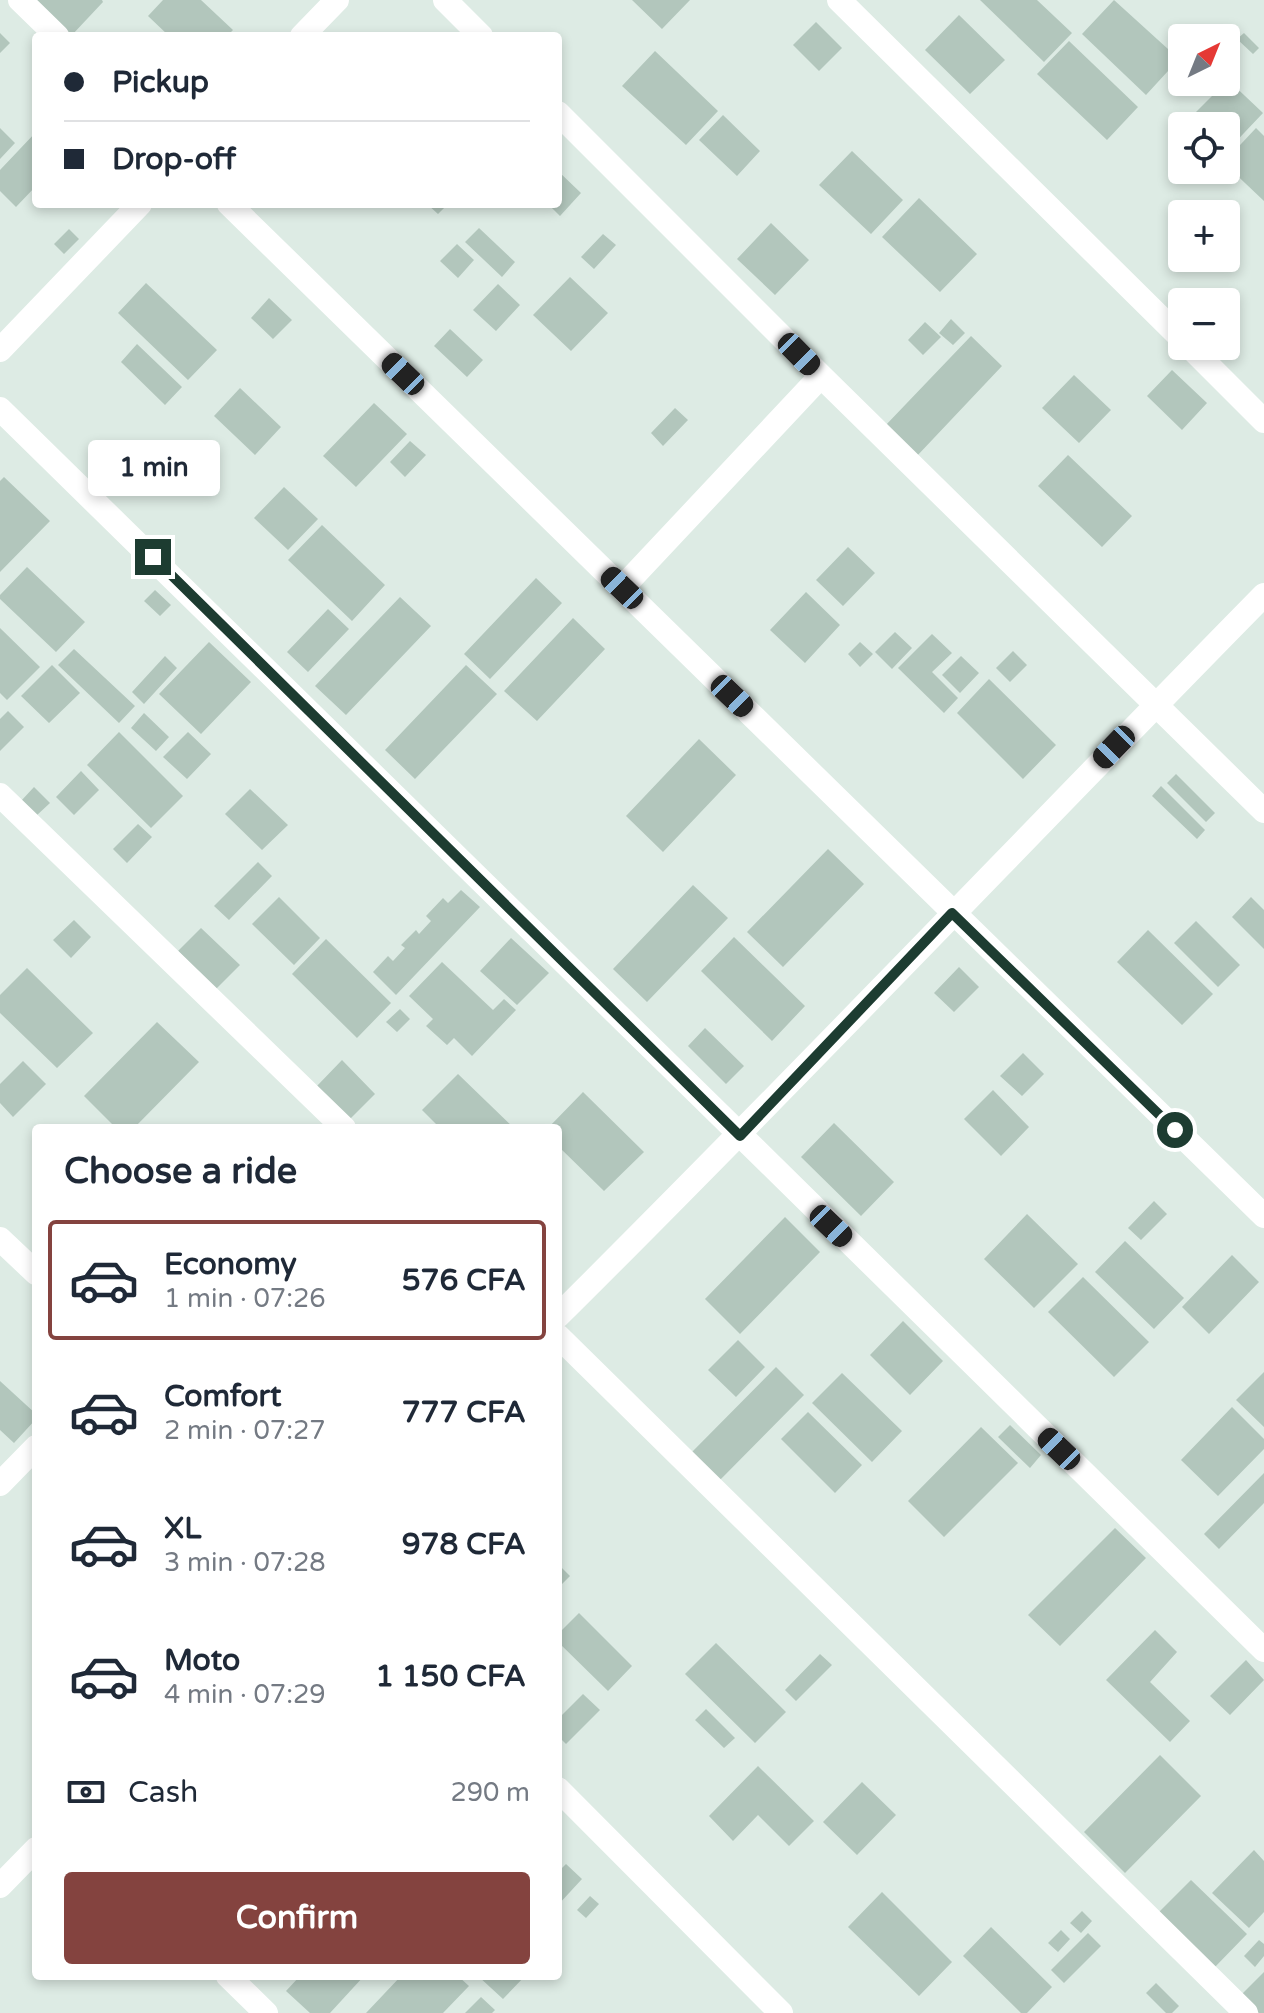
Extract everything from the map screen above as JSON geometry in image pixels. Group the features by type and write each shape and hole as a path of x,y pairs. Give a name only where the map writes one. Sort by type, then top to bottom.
{"street":[{"path":"20,0 53,32"},
{"path":"306,32 337,0"},
{"path":"445,0 477,32"},
{"path":"839,0 1168,325"},
{"path":"562,117 1264,811"},
{"path":"0,350 136,208"},
{"path":"233,208 1264,1216"},
{"path":"1203,360 1264,421"},
{"path":"622,588 821,376"},
{"path":"0,409 318,717 1264,1650"},
{"path":"562,1312 740,1136 952,913 1264,595"},
{"path":"0,795 340,1124"},
{"path":"0,1239 32,1269"},
{"path":"562,1340 1246,2013"},
{"path":"0,1484 32,1451"},
{"path":"562,1793 781,2013"},
{"path":"0,1886 32,1853"},
{"path":"232,1980 266,2013"}],"building":[{"path":"36,0 102,0 75,32 69,32"},
{"path":"163,0 201,0 233,30 165,32 148,16"},
{"path":"632,0 690,0 662,29"},
{"path":"980,0 1037,0 1072,33 1044,62"},
{"path":"1114,0 1168,49 1168,71 1146,95 1082,34"},
{"path":"959,15 1005,60 970,94 925,50"},
{"path":"816,22 842,48 819,71 793,45"},
{"path":"0,33 10,43 0,53"},
{"path":"1244,33 1259,48 1253,54 1240,42"},
{"path":"1069,41 1138,107 1107,140 1037,74"},
{"path":"655,51 718,111 686,145 622,86"},
{"path":"1240,91 1263,113 1240,137 1240,112 1196,112 1212,96 1240,96"},
{"path":"723,115 760,151 737,176 699,140"},
{"path":"0,128 15,143 0,159"},
{"path":"1256,128 1264,136 1264,201 1240,178 1240,145"},
{"path":"32,136 32,190 16,207 0,191 0,170"},
{"path":"852,151 903,200 871,234 819,185"},
{"path":"562,175 581,193 560,216 552,208 562,208"},
{"path":"919,198 977,254 940,292 882,237"},
{"path":"771,223 809,260 775,295 737,259"},
{"path":"479,228 515,262 502,277 465,242"},
{"path":"69,229 79,239 64,254 54,244"},
{"path":"603,234 616,245 594,269 581,257"},
{"path":"457,244 474,260 458,278 440,261"},
{"path":"570,277 608,313 571,351 533,315"},
{"path":"146,283 217,350 188,380 118,313"},
{"path":"498,284 520,305 496,331 473,310"},
{"path":"269,298 292,320 273,339 251,318"},
{"path":"951,319 965,333 953,345 939,333"},
{"path":"925,322 941,337 923,355 908,340"},
{"path":"450,329 483,360 467,377 434,346"},
{"path":"971,336 1002,366 916,457 884,427"},
{"path":"137,344 182,387 165,405 121,362"},
{"path":"1172,370 1207,403 1182,430 1147,396"},
{"path":"1074,375 1111,410 1079,443 1042,408"},
{"path":"240,388 281,427 255,455 214,416"},
{"path":"374,403 407,434 356,487 323,456"},
{"path":"675,408 688,420 663,446 651,433"},
{"path":"410,441 426,455 405,477 390,462"},
{"path":"1068,455 1132,516 1102,547 1038,486"},
{"path":"4,477 50,521 0,572 0,481"},
{"path":"284,487 318,519 288,550 254,518"},
{"path":"322,525 385,585 352,621 288,560"},
{"path":"848,547 875,573 843,606 816,580"},
{"path":"27,567 85,622 56,652 0,599 0,595"},
{"path":"536,578 562,603 490,679 464,654"},
{"path":"155,590 171,605 160,616 144,601"},
{"path":"806,592 840,625 805,663 770,630"},
{"path":"400,597 431,626 346,715 315,686"},
{"path":"328,609 349,629 308,672 287,652"},
{"path":"573,618 605,649 537,721 504,691"},
{"path":"0,628 40,667 7,700 0,693"},
{"path":"895,632 912,648 892,669 875,652"},
{"path":"932,634 952,653 932,672 958,698 944,713 898,668"},
{"path":"209,642 251,682 201,734 159,694"},
{"path":"860,642 873,654 860,667 848,654"},
{"path":"74,649 135,706 119,723 58,665"},
{"path":"1013,651 1027,665 1010,682 996,668"},
{"path":"165,656 177,668 144,704 132,692"},
{"path":"961,656 979,673 960,693 942,675"},
{"path":"52,665 80,693 49,723 21,696"},
{"path":"466,665 497,694 415,779 385,750"},
{"path":"989,679 1056,745 1023,779 957,713"},
{"path":"8,711 24,727 0,751 0,719"},
{"path":"144,713 169,737 156,751 131,728"},
{"path":"119,732 183,796 151,828 87,765"},
{"path":"188,732 211,754 187,779 163,757"},
{"path":"699,739 736,775 663,852 626,816"},
{"path":"81,771 99,790 74,815 56,797"},
{"path":"1176,774 1215,813 1206,822 1167,783"},
{"path":"1161,786 1205,830 1197,839 1152,796"},
{"path":"34,787 50,803 36,816 21,801"},
{"path":"250,789 288,825 262,850 225,814"},
{"path":"138,824 152,837 127,863 113,849"},
{"path":"828,849 864,884 783,967 747,932"},
{"path":"258,862 272,876 229,920 214,906"},
{"path":"693,885 728,918 647,1002 613,969"},
{"path":"461,890 480,907 396,995 373,972 388,956 393,961 405,948 401,945 416,930 419,934 431,921 426,916 443,898 448,903"},
{"path":"279,897 320,938 294,965 252,924"},
{"path":"1251,897 1264,910 1264,949 1232,917"},
{"path":"74,920 91,937 71,958 53,940"},
{"path":"1196,921 1240,965 1218,987 1174,943"},
{"path":"201,928 240,965 216,989 178,951"},
{"path":"1148,930 1213,994 1182,1025 1117,962"},
{"path":"734,937 805,1006 772,1041 701,971"},
{"path":"511,938 549,973 517,1005 480,971"},
{"path":"326,939 391,1003 357,1038 292,974"},
{"path":"442,962 493,1010 504,999 516,1010 472,1056 454,1038 447,1045 426,1026 433,1019 409,996"},
{"path":"959,967 979,987 954,1012 934,993"},
{"path":"27,968 93,1033 57,1068 0,1013 0,995"},
{"path":"400,1009 410,1019 397,1032 386,1022"},
{"path":"157,1022 199,1062 138,1124 112,1124 84,1096"},
{"path":"705,1028 744,1066 726,1084 688,1046"},
{"path":"1023,1053 1044,1074 1022,1096 1000,1076"},
{"path":"342,1060 375,1094 349,1120 316,1087"},
{"path":"23,1061 46,1084 13,1117 0,1103 0,1084"},
{"path":"458,1074 510,1124 436,1124 422,1110"},
{"path":"993,1090 1029,1127 1001,1156 964,1119"},
{"path":"583,1092 644,1152 604,1191 562,1150 562,1124 552,1124"},
{"path":"834,1123 894,1182 861,1216 801,1157"},
{"path":"1154,1201 1167,1214 1141,1240 1128,1228"},
{"path":"1027,1214 1078,1264 1034,1308 984,1259"},
{"path":"785,1217 820,1252 740,1334 705,1299"},
{"path":"1125,1241 1184,1298 1154,1329 1095,1272"},
{"path":"1232,1255 1259,1282 1209,1334 1182,1307"},
{"path":"1083,1277 1149,1342 1114,1377 1048,1312"},
{"path":"903,1321 943,1361 910,1395 870,1355"},
{"path":"738,1340 765,1367 736,1397 708,1370"},
{"path":"776,1367 804,1395 719,1481 691,1453"},
{"path":"1264,1372 1264,1427 1236,1400"},
{"path":"842,1373 902,1431 872,1462 812,1403"},
{"path":"0,1381 32,1410 32,1423 14,1443 0,1430"},
{"path":"1232,1407 1264,1439 1264,1449 1218,1496 1181,1460"},
{"path":"808,1412 862,1465 835,1493 781,1439"},
{"path":"1010,1425 1041,1455 1030,1468 998,1437"},
{"path":"981,1427 1018,1463 944,1537 908,1501"},
{"path":"1264,1473 1264,1503 1219,1549 1204,1534"},
{"path":"1115,1528 1146,1558 1060,1646 1028,1615"},
{"path":"562,1568 570,1576 562,1584"},
{"path":"579,1613 632,1666 608,1691 562,1646 562,1630"},
{"path":"1155,1630 1177,1652 1150,1682 1190,1721 1170,1742 1106,1680"},
{"path":"716,1643 786,1712 755,1743 685,1674"},
{"path":"820,1654 832,1665 796,1701 785,1690"},
{"path":"1246,1660 1264,1680 1230,1715 1210,1696"},
{"path":"583,1694 600,1710 566,1744 562,1740 562,1715"},
{"path":"706,1709 735,1738 724,1748 695,1720"},
{"path":"1160,1755 1201,1796 1125,1873 1084,1832"},
{"path":"758,1766 814,1821 789,1846 758,1815 733,1841 709,1816"},
{"path":"862,1782 896,1815 857,1855 823,1822"},
{"path":"1254,1850 1264,1861 1264,1912 1249,1928 1212,1893"},
{"path":"566,1864 582,1879 562,1901 562,1868"},
{"path":"1191,1880 1247,1934 1214,1968 1158,1913"},
{"path":"882,1892 952,1962 919,1996 848,1927"},
{"path":"590,1896 599,1904 586,1918 577,1910"},
{"path":"1082,1911 1092,1921 1081,1933 1070,1923"},
{"path":"991,1927 1052,1987 1027,2013 1021,2013 963,1956"},
{"path":"1061,1930 1070,1939 1058,1952 1048,1943"},
{"path":"1088,1933 1101,1946 1064,1983 1051,1970"},
{"path":"1259,1940 1264,1944 1264,1956 1255,1967 1244,1956"},
{"path":"1264,1972 1264,2013 1259,2013 1241,1995"},
{"path":"296,1980 360,1980 330,2013 310,2013 286,1991"},
{"path":"397,1980 462,1980 469,1986 443,2013 366,2013"},
{"path":"482,1980 521,1980 503,1999"},
{"path":"1156,1983 1179,2006 1172,2013 1166,2013 1146,1993"},
{"path":"481,1997 495,2010 492,2013 465,2013"}],"route":[{"path":"153,557 740,1136 952,913 1175,1130"}]}
